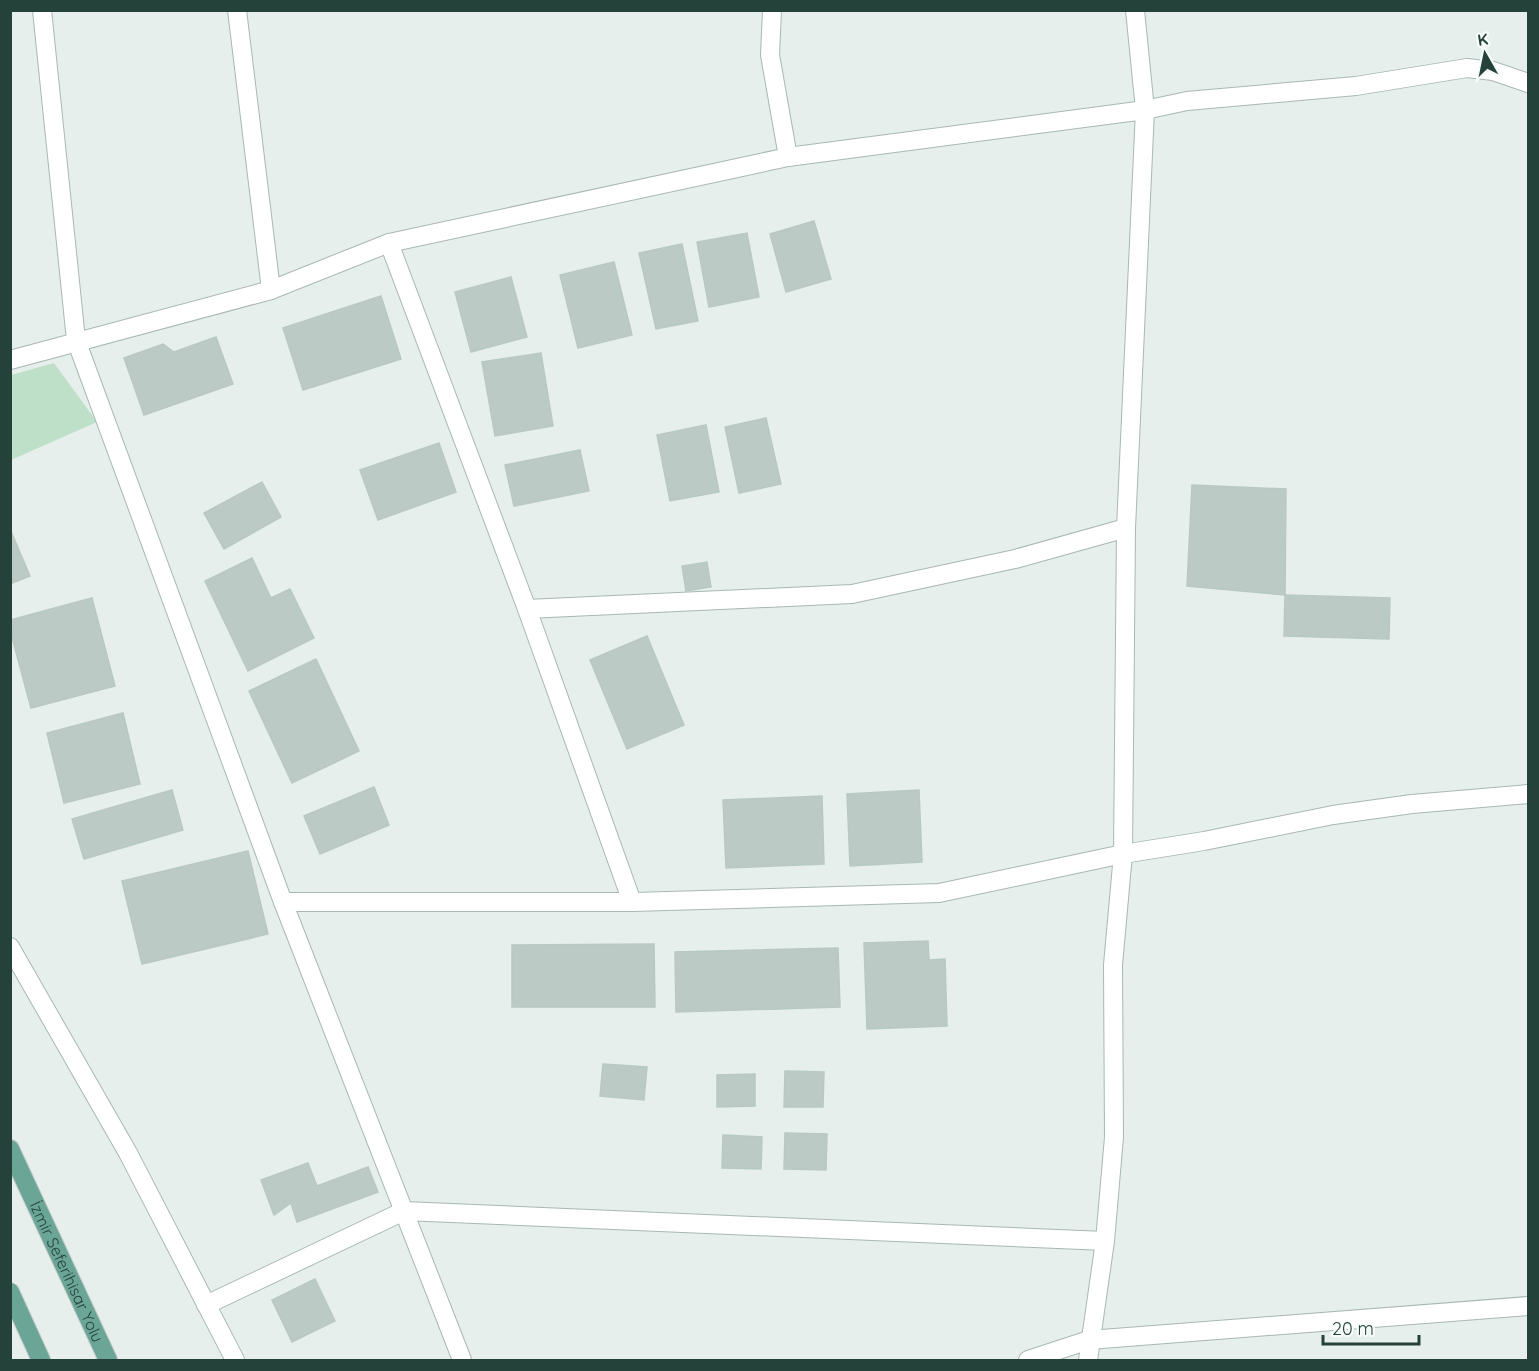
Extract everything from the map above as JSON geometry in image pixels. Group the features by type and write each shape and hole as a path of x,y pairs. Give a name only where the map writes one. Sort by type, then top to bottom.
{"main road":[{"name":"İzmir Seferihisar Yolu","path":"10,1149 108,1360"},
{"path":"12,1297 41,1360"}],"street":[{"path":"42,10 76,340 283,902 462,1360"},
{"path":"237,10 271,290"},
{"path":"771,10 770,55 788,157"},
{"path":"1088,1360 1089,1340 1105,1241 1114,1137 1113,965 1123,854 1126,528 1145,110 1135,10"},
{"path":"10,360 76,340 271,290 389,243 788,157 1145,110 1186,101 1356,86 1467,68 1493,71 1528,83"},
{"path":"389,243 527,609 632,902"},
{"path":"527,609 852,594 1014,559 1126,528"},
{"path":"283,902 632,902 939,893 1123,854 1204,841 1333,815 1412,804 1528,794"},
{"path":"10,947 128,1153 235,1360"},
{"path":"206,1305 404,1211 1105,1241"},
{"path":"1028,1360 1089,1340 1528,1306"}],"green space":[{"path":"54,363 97,422 11,460 11,375"}],"building":[{"path":"814,221 831,279 786,292 770,234"},
{"path":"747,233 759,297 709,307 697,242"},
{"path":"682,244 698,321 656,329 639,253"},
{"path":"614,262 632,335 578,348 560,275"},
{"path":"511,277 527,337 471,352 455,292"},
{"path":"381,296 401,359 303,390 283,328"},
{"path":"216,337 233,384 144,415 124,358 163,344 174,352"},
{"path":"541,353 553,426 495,436 482,362"},
{"path":"766,418 781,484 739,493 725,427"},
{"path":"706,425 719,492 670,501 657,435"},
{"path":"439,443 456,492 378,520 360,470"},
{"path":"580,450 589,491 514,506 505,465"},
{"path":"262,482 281,517 224,549 204,513"},
{"path":"1192,485 1286,489 1285,595 1187,586"},
{"path":"10,529 30,576 10,584"},
{"path":"252,558 271,598 290,589 314,638 248,671 205,581"},
{"path":"707,562 711,587 686,591 682,566"},
{"path":"1285,595 1390,598 1389,639 1284,636"},
{"path":"92,598 115,686 31,708 10,630 10,620"},
{"path":"647,636 684,725 627,749 590,660"},
{"path":"316,659 359,751 292,783 249,691"},
{"path":"123,713 140,784 64,803 47,733"},
{"path":"374,787 389,825 320,854 304,816"},
{"path":"172,790 183,830 84,859 72,819"},
{"path":"919,790 922,862 850,866 847,794"},
{"path":"822,796 824,864 726,868 723,800"},
{"path":"248,851 268,934 142,964 122,881"},
{"path":"928,941 929,960 945,959 947,1026 867,1029 864,943"},
{"path":"654,944 655,1007 512,1007 512,945"},
{"path":"838,948 840,1007 676,1012 675,952"},
{"path":"603,1064 647,1067 644,1100 600,1096"},
{"path":"785,1071 824,1072 823,1107 784,1107"},
{"path":"755,1074 755,1106 717,1107 717,1075"},
{"path":"785,1133 827,1134 826,1170 784,1169"},
{"path":"723,1135 762,1137 761,1169 722,1168"},
{"path":"308,1163 317,1186 368,1167 378,1192 297,1222 291,1203 274,1215 261,1180"},
{"path":"315,1279 335,1321 292,1342 272,1300"}]}
